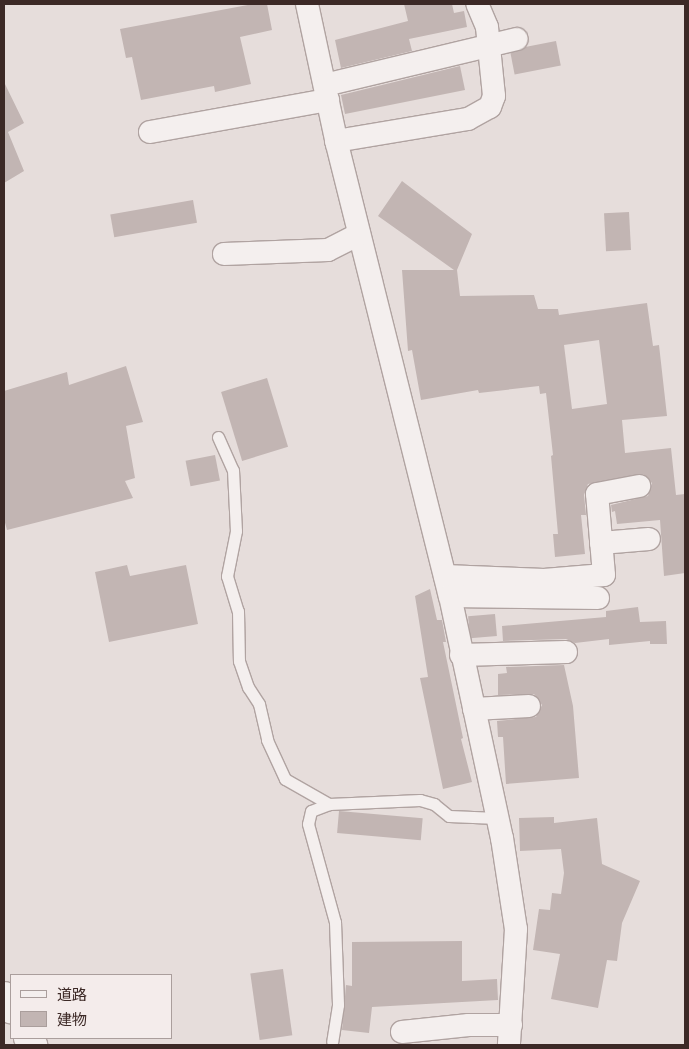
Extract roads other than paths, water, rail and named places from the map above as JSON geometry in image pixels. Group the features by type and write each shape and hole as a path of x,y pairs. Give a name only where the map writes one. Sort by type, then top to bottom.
{"street":[{"path":"307,4 336,141 448,586 460,655 474,709 497,818 516,929 510,1035 469,1025 402,1032"},
{"path":"336,141 468,119 490,107 494,96 489,45 486,27 477,4"},
{"path":"150,132 326,93 489,45 517,39"},
{"path":"224,254 328,250 359,234"},
{"path":"448,586 604,576 597,494 639,486"},
{"path":"601,543 649,539"},
{"path":"448,586 598,598"},
{"path":"460,655 566,652"},
{"path":"474,709 529,706"},
{"path":"4,996 10,1007"}],"lane":[{"path":"218,437 233,470 236,531 227,576 238,610 239,661 248,687 259,704 267,740 284,779 329,804"},
{"path":"332,1042 338,1005 335,922 308,824 311,811 329,804 420,800 434,804 449,816 479,820 497,818"}]}
